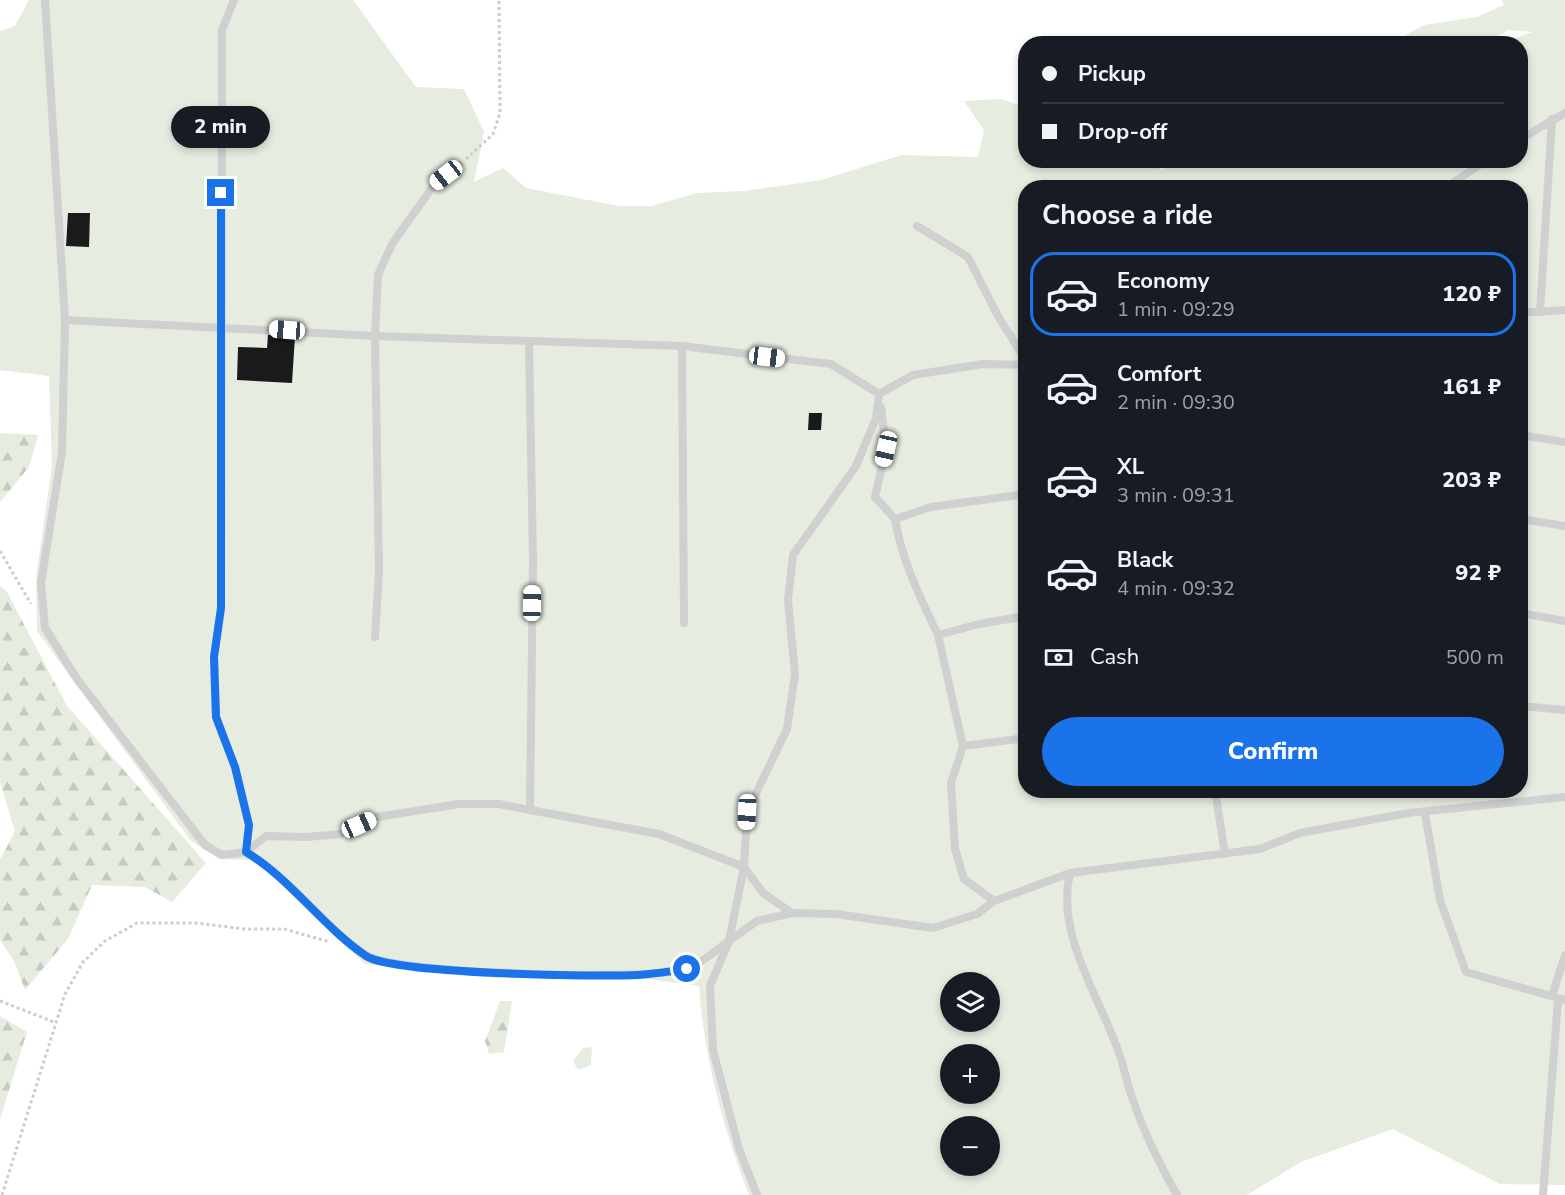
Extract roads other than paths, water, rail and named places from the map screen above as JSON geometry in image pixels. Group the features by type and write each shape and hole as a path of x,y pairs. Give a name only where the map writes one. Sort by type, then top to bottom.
{"lane":[{"path":"45,0 65,320 62,452 41,584 45,628 76,679 205,845 222,855 246,852 266,836 306,837 341,834 377,817 459,804 499,804 659,834 744,867 763,893 792,913"},
{"path":"234,0 222,30 221,608 214,657 216,717 235,767 249,825 246,852"},
{"path":"1528,134 1552,118 1565,113"},
{"path":"1540,312 1552,118"},
{"path":"375,637 379,572 375,336 378,275 392,244 434,185 459,165"},
{"path":"1457,180 1475,168"},
{"path":"917,226 968,257 1018,350"},
{"path":"1528,313 1565,310"},
{"path":"65,320 221,326 375,336 682,346 831,364 879,394"},
{"path":"529,340 533,560 530,810"},
{"path":"682,346 684,622"},
{"path":"879,394 914,375 983,364 1018,363"},
{"path":"879,394 886,449 875,497 895,519 900,548 914,586 938,635 963,746 951,783 955,849 964,879 994,901"},
{"path":"757,1195 739,1149 713,1050 710,986 729,941 744,867 747,812 787,729 795,674 788,600 793,555 856,466 876,418 879,394"},
{"path":"1528,436 1565,442"},
{"path":"895,519 931,507 1018,495"},
{"path":"1528,520 1565,526"},
{"path":"1528,614 1565,621"},
{"path":"938,635 979,624 1018,617"},
{"path":"1528,707 1565,710"},
{"path":"963,746 1018,739"},
{"path":"246,852 292,885 334,928 368,957 404,965 507,973 638,975 687,969 757,921 792,913 836,914 933,928 977,914 994,901 1070,873 1260,849 1310,831 1408,813 1565,797"},
{"path":"1216,798 1225,854"},
{"path":"1425,813 1440,900 1466,972 1559,998"},
{"path":"1070,873 1065,894 1076,946 1095,1001 1120,1054 1132,1099 1160,1165 1177,1195"},
{"path":"1543,1195 1559,998 1565,955"}]}
